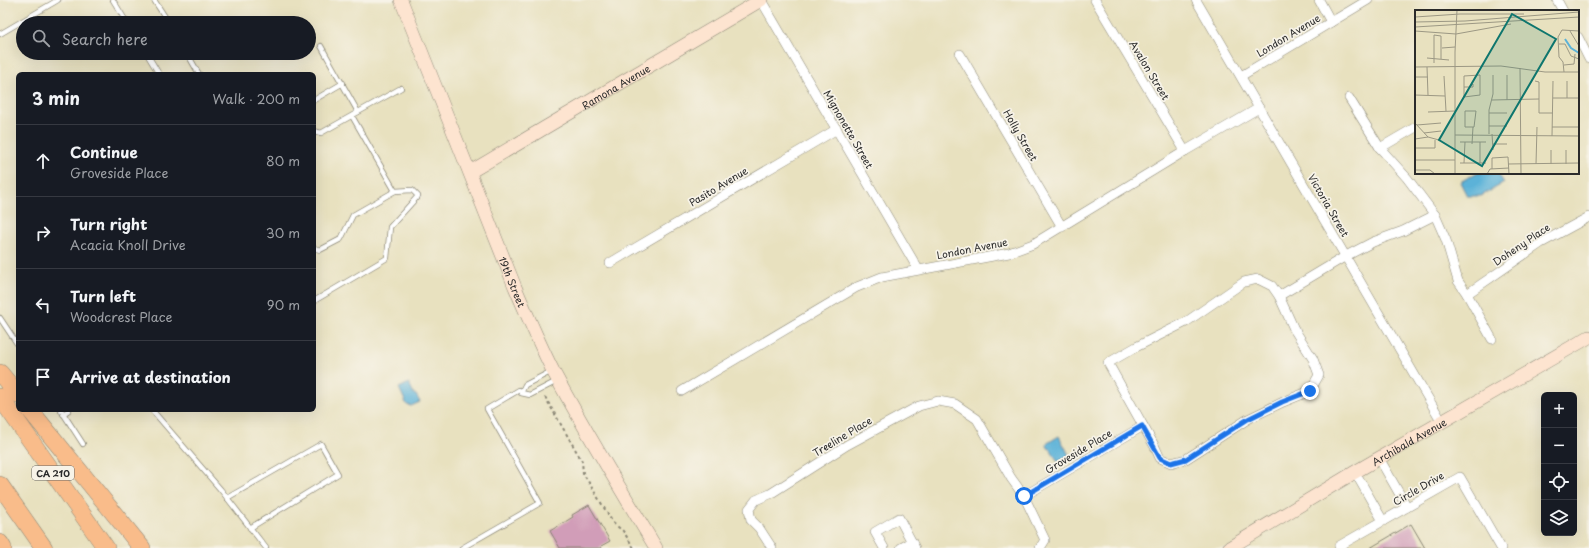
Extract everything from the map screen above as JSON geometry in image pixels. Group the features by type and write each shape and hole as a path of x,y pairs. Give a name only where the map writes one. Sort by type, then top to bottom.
{"highway":[{"path":"0,373 16,393"},
{"name":"CA 210","path":"0,397 106,548"},
{"path":"32,412 142,548"},
{"path":"0,485 44,548"},
{"path":"0,543 3,548"}],"main road":[{"name":"19th Street","path":"401,0 515,287 556,375 656,548"},
{"name":"Ramona Avenue","path":"470,172 761,0"},
{"name":"Archibald Avenue","path":"1229,548 1355,472 1589,337"}],"street":[{"name":"Mignonette Street","path":"761,0 918,269"},
{"name":"Avalon Street","path":"1096,0 1185,151"},
{"name":"Victoria Street","path":"1196,0 1442,422"},
{"path":"1318,0 1332,22"},
{"name":"London Avenue","path":"1240,76 1368,0"},
{"path":"1557,0 1562,10"},
{"path":"1579,39 1589,59"},
{"name":"Holly Street","path":"960,54 1062,227"},
{"path":"1349,98 1380,148 1412,184 1435,215 1446,240 1458,281 1492,339"},
{"name":"London Avenue","path":"682,391 857,287 882,277 1008,252 1032,244 1259,108"},
{"path":"1380,148 1415,128"},
{"name":"Pasito Avenue","path":"610,263 837,129"},
{"path":"1279,296 1346,256 1373,242 1403,231 1435,215"},
{"name":"Doheny Place","path":"1467,294 1541,242 1589,216"},
{"path":"1258,279 1272,286 1279,296 1294,329 1313,359 1320,375 1310,391 1282,402 1248,419 1186,459 1171,463 1160,458 1108,363 1186,322 1244,282 1258,279"},
{"name":"Treeline Place","path":"772,548 759,528 751,520 749,509 756,500 770,494 847,445 901,415 919,406 938,401 955,404 977,419 1010,478 1024,496"},
{"name":"Groveside Place","path":"1024,496 1142,426"},
{"path":"1379,458 1407,507"},
{"path":"1355,472 1383,521"},
{"name":"Circle Drive","path":"1340,548 1339,546 1460,477 1501,548"},
{"path":"1024,496 1043,544"},
{"path":"884,548 875,532 899,518 914,545 901,548"}],"lane":[{"path":"31,16 58,0"},
{"path":"113,0 123,16"},
{"path":"154,0 164,16"},
{"path":"0,34 16,25"},
{"path":"322,46 358,112"},
{"path":"151,60 158,72"},
{"path":"191,60 198,72"},
{"path":"316,99 343,83"},
{"path":"316,132 321,133 401,88"},
{"path":"352,116 395,191"},
{"path":"316,249 320,250 341,239 353,215 395,191 412,190 418,197 390,227 387,258 316,300"},
{"path":"0,318 16,342"},
{"path":"556,375 530,395 521,393 525,385 556,375"},
{"path":"462,548 540,503 487,409 519,390"},
{"path":"62,412 83,444"},
{"path":"154,412 227,498 266,548"},
{"path":"227,498 320,444 338,474 250,528"}],"path":[{"path":"545,397 582,461 583,473 613,523 623,531 634,548"}],"water":[{"path":"1474,174 1499,174 1504,183 1481,196 1467,196 1460,182"},
{"path":"409,383 420,402 411,406 407,405 399,388"},
{"path":"1059,436 1069,455 1058,462 1046,444"}],"building":[{"path":"589,505 610,541 601,546 602,548 560,548 550,531"},
{"path":"1411,524 1425,548 1370,548"}],"route":[{"path":"1024,496 1142,426 1160,458 1171,463 1186,459 1248,419 1282,402 1310,391"}]}
